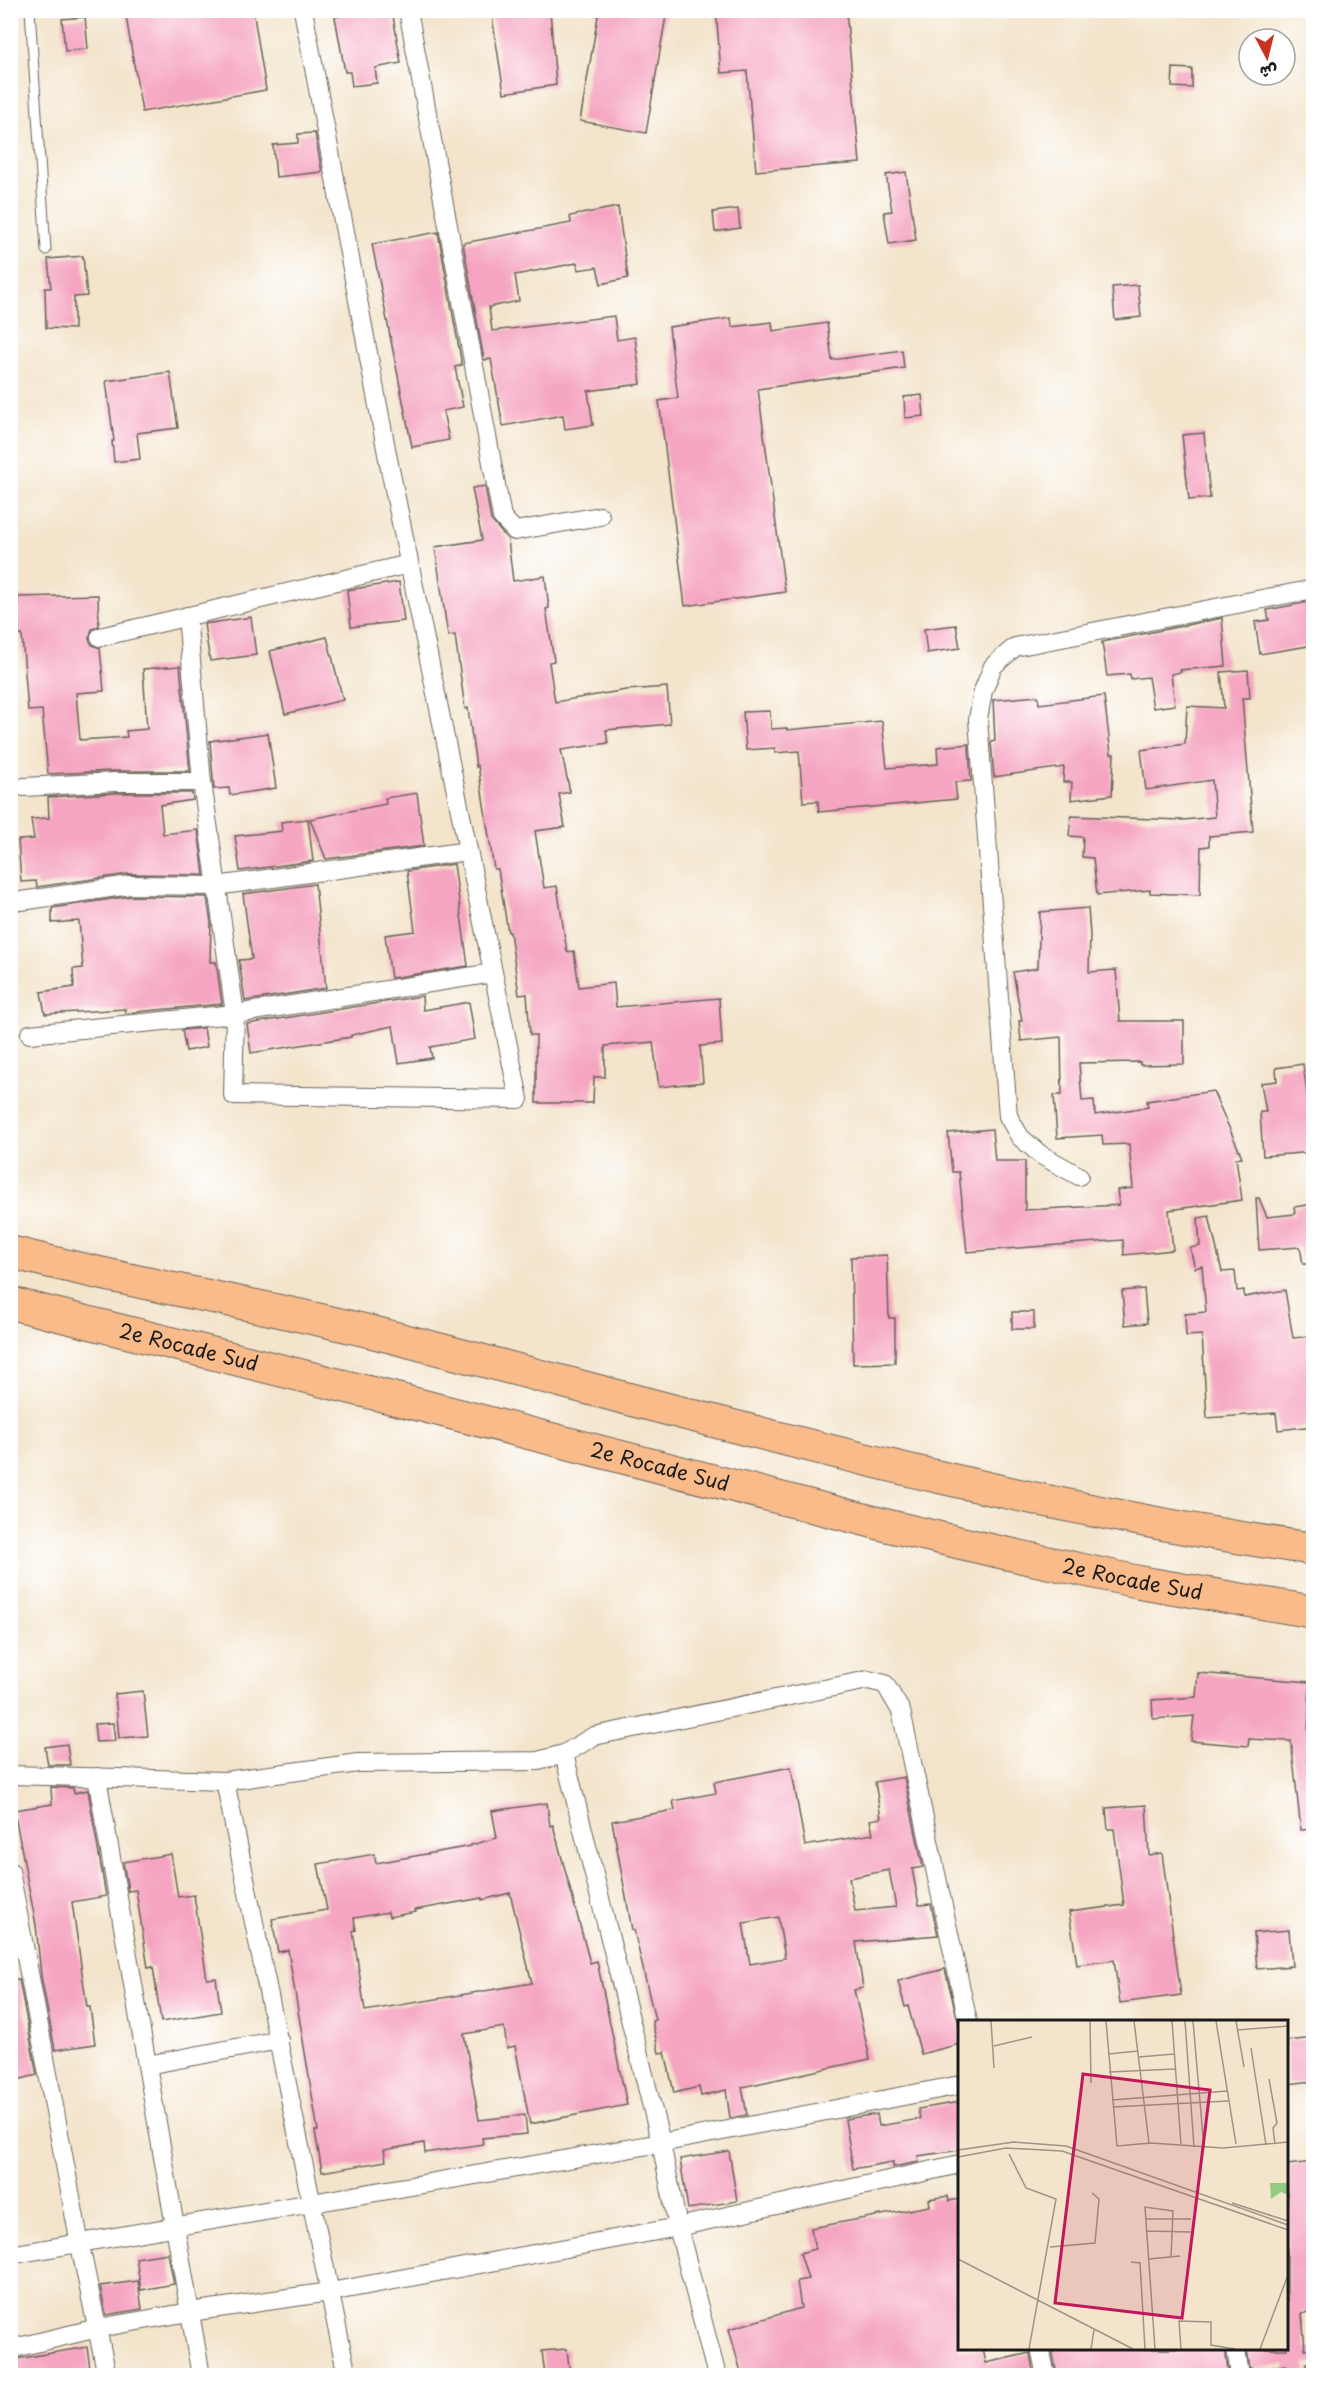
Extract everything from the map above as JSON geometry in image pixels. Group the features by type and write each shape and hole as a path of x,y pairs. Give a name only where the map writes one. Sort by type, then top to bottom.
{"highway":[{"path":"10,1252 96,1274 349,1326 896,1468 1064,1506 1314,1549"},
{"name":"2e Rocade Sud","path":"10,1303 412,1402 889,1526 1139,1582 1314,1612"},
{"path":"10,1309 79,1320"}],"street":[{"path":"188,616 202,782 235,1014 233,1095 519,1099 409,564 303,10"},
{"path":"408,10 502,516 515,531 600,516"},
{"path":"100,637 409,564"},
{"path":"1079,1176 1041,1155 1020,1137 1008,1116 978,719 983,691 993,666 1014,647 1314,589"},
{"path":"24,786 115,782 202,782"},
{"path":"21,901 130,885 216,886 468,851"},
{"path":"30,1034 235,1014 493,973"},
{"path":"10,1775 225,1781 358,1763 538,1761 564,1754 594,1736 868,1680 885,1684 901,1711 968,2020"},
{"path":"564,1754 661,2143 678,2227 717,2376"},
{"path":"97,1777 201,2376"},
{"path":"225,1781 347,2376"},
{"path":"10,1871 80,2245 107,2376"},
{"path":"147,2065 279,2040"},
{"path":"10,2255 80,2245 661,2143 958,2085"},
{"path":"10,2349 98,2328 330,2292 678,2227 958,2164"},
{"path":"1040,2350 1046,2376"},
{"path":"1236,2350 1240,2376"}],"lane":[{"path":"30,10 46,250"}],"building":[{"path":"125,10 253,10 266,90 142,112"},
{"path":"376,10 392,10 401,63 375,68 377,83 352,86 350,72 345,72 335,17"},
{"path":"491,10 550,10 556,85 504,93"},
{"path":"599,10 667,10 646,133 580,121"},
{"path":"716,10 846,10 860,163 756,171 747,71 721,73"},
{"path":"85,17 88,49 65,51 62,19"},
{"path":"1173,68 1192,69 1192,88 1172,87"},
{"path":"315,133 322,172 276,177 273,145 298,143 298,134"},
{"path":"906,172 916,240 889,244 884,212 892,211 886,175"},
{"path":"618,207 628,278 601,284 597,267 578,270 577,263 515,275 519,301 489,307 492,331 614,316 617,340 635,337 641,384 588,391 593,425 565,429 563,415 503,426 491,359 484,360 463,243 571,223 570,216"},
{"path":"738,209 740,228 715,232 713,212"},
{"path":"438,232 462,365 455,367 463,407 443,411 449,440 412,447 372,244"},
{"path":"83,256 87,296 74,297 74,329 46,328 45,288 51,288 48,259"},
{"path":"1138,285 1141,317 1115,320 1112,287"},
{"path":"731,318 732,327 772,322 773,331 827,323 832,360 902,350 904,368 758,389 785,592 685,606 659,401 678,398 669,327"},
{"path":"170,372 178,428 137,433 140,459 114,462 112,441 114,441 106,381"},
{"path":"922,395 924,416 905,418 904,397"},
{"path":"1204,433 1210,498 1189,500 1182,435"},
{"path":"485,486 491,520 508,540 513,581 545,576 549,608 546,609 554,661 549,662 555,702 626,690 667,687 670,724 606,730 608,743 561,750 570,792 559,794 565,827 535,831 544,888 557,886 567,952 574,951 579,987 614,983 616,1007 719,998 722,1044 700,1046 703,1082 659,1087 653,1042 605,1046 605,1077 594,1077 593,1103 536,1103 536,1035 530,1035 527,994 519,995 498,869 494,869 468,708 465,709 455,635 448,636 435,547 482,540 472,488"},
{"path":"399,582 404,621 351,627 347,590"},
{"path":"98,595 99,626 92,629 89,639 92,645 100,648 104,691 76,693 80,740 127,737 126,731 147,729 143,669 180,666 190,771 48,774 42,710 28,711 22,635 19,635 18,597"},
{"path":"1314,601 1314,645 1260,654 1255,622 1269,620 1267,610"},
{"path":"251,617 256,655 210,661 204,624"},
{"path":"1222,618 1226,666 1180,670 1181,672 1171,674 1175,705 1153,708 1148,677 1131,679 1130,674 1107,676 1102,642"},
{"path":"956,625 960,648 927,653 924,629"},
{"path":"327,637 343,700 285,714 270,651"},
{"path":"1248,670 1250,698 1242,698 1253,832 1209,836 1209,846 1201,847 1200,895 1150,893 1150,890 1097,895 1093,858 1082,857 1083,837 1069,836 1071,816 1183,820 1215,817 1212,780 1146,790 1141,750 1185,744 1187,706 1224,708 1221,672"},
{"path":"1038,696 1039,704 1104,696 1111,754 1114,754 1112,795 1071,800 1072,782 1063,782 1064,767 994,777 991,742 995,741 993,700"},
{"path":"770,711 771,729 787,728 787,730 882,721 887,768 938,764 937,747 969,744 971,781 955,782 957,799 819,812 818,801 803,802 799,751 775,753 775,748 746,750 743,712"},
{"path":"268,733 276,788 230,795 229,788 214,789 210,741"},
{"path":"115,793 192,793 193,800 160,805 163,834 198,830 204,875 129,874 37,887 36,881 21,882 18,840 34,839 31,819 49,818 48,797"},
{"path":"417,793 424,846 326,859 310,819 386,804 385,798"},
{"path":"308,819 313,861 240,871 235,836 282,831 281,822"},
{"path":"454,864 468,966 391,978 385,935 415,931 407,871"},
{"path":"315,884 326,988 245,1001 239,960 252,959 243,894"},
{"path":"131,896 207,897 211,923 210,962 216,962 222,1004 125,1013 125,1009 45,1014 41,992 74,987 73,969 83,968 79,921 52,923 52,908"},
{"path":"1088,908 1089,972 1116,970 1120,1021 1184,1021 1184,1064 1079,1063 1082,1101 1094,1100 1095,1115 1148,1107 1147,1101 1213,1091 1242,1157 1236,1158 1242,1200 1169,1210 1173,1250 1124,1255 1123,1240 967,1252 959,1172 952,1172 948,1133 992,1129 995,1161 1025,1161 1025,1210 1119,1205 1117,1190 1133,1188 1129,1144 1103,1145 1102,1135 1057,1138 1054,1095 1062,1095 1061,1037 1021,1041 1019,1021 1022,1021 1013,972 1038,968 1040,912"},
{"path":"422,996 423,1010 469,1002 475,1039 430,1047 432,1058 399,1063 393,1026 351,1035 351,1037 251,1053 247,1024"},
{"path":"204,1028 207,1047 186,1051 182,1030"},
{"path":"1303,1064 1309,1108 1312,1108 1314,1152 1263,1156 1260,1112 1266,1112 1261,1083 1277,1081 1276,1068"},
{"path":"1256,1198 1259,1198 1267,1217 1295,1214 1294,1207 1314,1204 1314,1264 1303,1264 1300,1247 1259,1250"},
{"path":"1209,1216 1222,1272 1235,1271 1237,1291 1244,1290 1244,1297 1285,1290 1293,1338 1314,1336 1314,1426 1278,1430 1276,1413 1207,1418 1202,1335 1186,1336 1185,1314 1206,1312 1202,1266 1195,1268 1190,1248 1200,1246 1198,1218"},
{"path":"887,1255 889,1318 895,1318 895,1363 853,1364 851,1257"},
{"path":"1144,1289 1147,1323 1125,1325 1122,1291"},
{"path":"1012,1312 1034,1312 1034,1329 1012,1329"},
{"path":"1198,1673 1310,1682 1307,1762 1314,1761 1314,1829 1301,1830 1291,1741 1249,1739 1248,1746 1191,1741 1194,1716 1153,1719 1152,1700 1196,1697"},
{"path":"143,1691 148,1736 119,1738 115,1694"},
{"path":"113,1723 115,1741 96,1742 94,1724"},
{"path":"67,1744 70,1765 48,1765 45,1747"},
{"path":"791,1767 805,1846 873,1834 870,1820 881,1818 875,1782 904,1777 923,1867 912,1869 919,1905 931,1904 938,1935 856,1942 863,1988 854,1990 870,2059 742,2087 747,2115 730,2118 726,2090 701,2096 699,2087 674,2093 665,2052 659,2053 652,2021 655,2020 634,1930 632,1930 612,1821 675,1810 673,1801 716,1793 714,1782","holes":["889,1870 896,1907 855,1911 849,1878","778,1917 785,1958 750,1964 743,1923"]},
{"path":"51,1787 73,1788 74,1793 88,1790 106,1896 72,1902 87,2007 90,2007 95,2044 55,2050 41,1976 36,1925 14,1810 52,1804"},
{"path":"547,1803 550,1826 553,1825 590,1963 597,1961 627,2105 530,2124 515,2046 507,2048 504,2027 464,2034 479,2120 525,2115 527,2134 482,2138 483,2144 425,2153 424,2143 384,2150 386,2161 322,2172 315,2131 318,2131 288,1950 278,1952 272,1919 327,1910 318,1864 374,1854 376,1863 471,1846 497,1838 492,1811","holes":["510,1893 532,1983 365,2011 353,1931 356,1930 354,1918 388,1912 389,1917 416,1912 415,1910 482,1898 482,1900"]},
{"path":"1146,1805 1149,1855 1162,1853 1181,1995 1120,2003 1114,1960 1077,1965 1069,1912 1124,1905 1114,1829 1108,1829 1106,1808"},
{"path":"171,1854 178,1897 194,1895 207,1979 216,1978 221,2012 161,2022 153,1967 148,1968 136,1890 128,1891 123,1862"},
{"path":"1289,1930 1292,1966 1257,1969 1254,1933"},
{"path":"945,1969 958,2021 958,2045 921,2054 908,2006 905,2007 898,1981"},
{"path":"19,1979 37,2075 10,2082 10,1980"},
{"path":"1314,2038 1314,2081 1288,2084 1288,2041"},
{"path":"958,2102 958,2150 918,2156 919,2162 893,2167 893,2162 853,2169 845,2119 877,2114 879,2126 920,2119 918,2109"},
{"path":"729,2151 737,2201 688,2209 680,2159"},
{"path":"1314,2162 1314,2312 1302,2313 1305,2349 1314,2349 1314,2363 1306,2363 1307,2373 1286,2375 1286,2365 1250,2369 1247,2350 1288,2350 1288,2165"},
{"path":"948,2196 949,2201 958,2199 958,2350 983,2350 986,2363 1030,2353 1034,2376 742,2376 729,2329 801,2308 797,2281 808,2279 800,2253 815,2249 811,2228 930,2206 929,2199"},
{"path":"168,2253 174,2284 141,2290 136,2258"},
{"path":"138,2281 142,2309 106,2315 100,2286"},
{"path":"87,2347 91,2376 10,2376 10,2360"},
{"path":"567,2349 570,2376 545,2376 542,2351"},
{"path":"1052,2350 1225,2350 1229,2376 1057,2376"}]}
